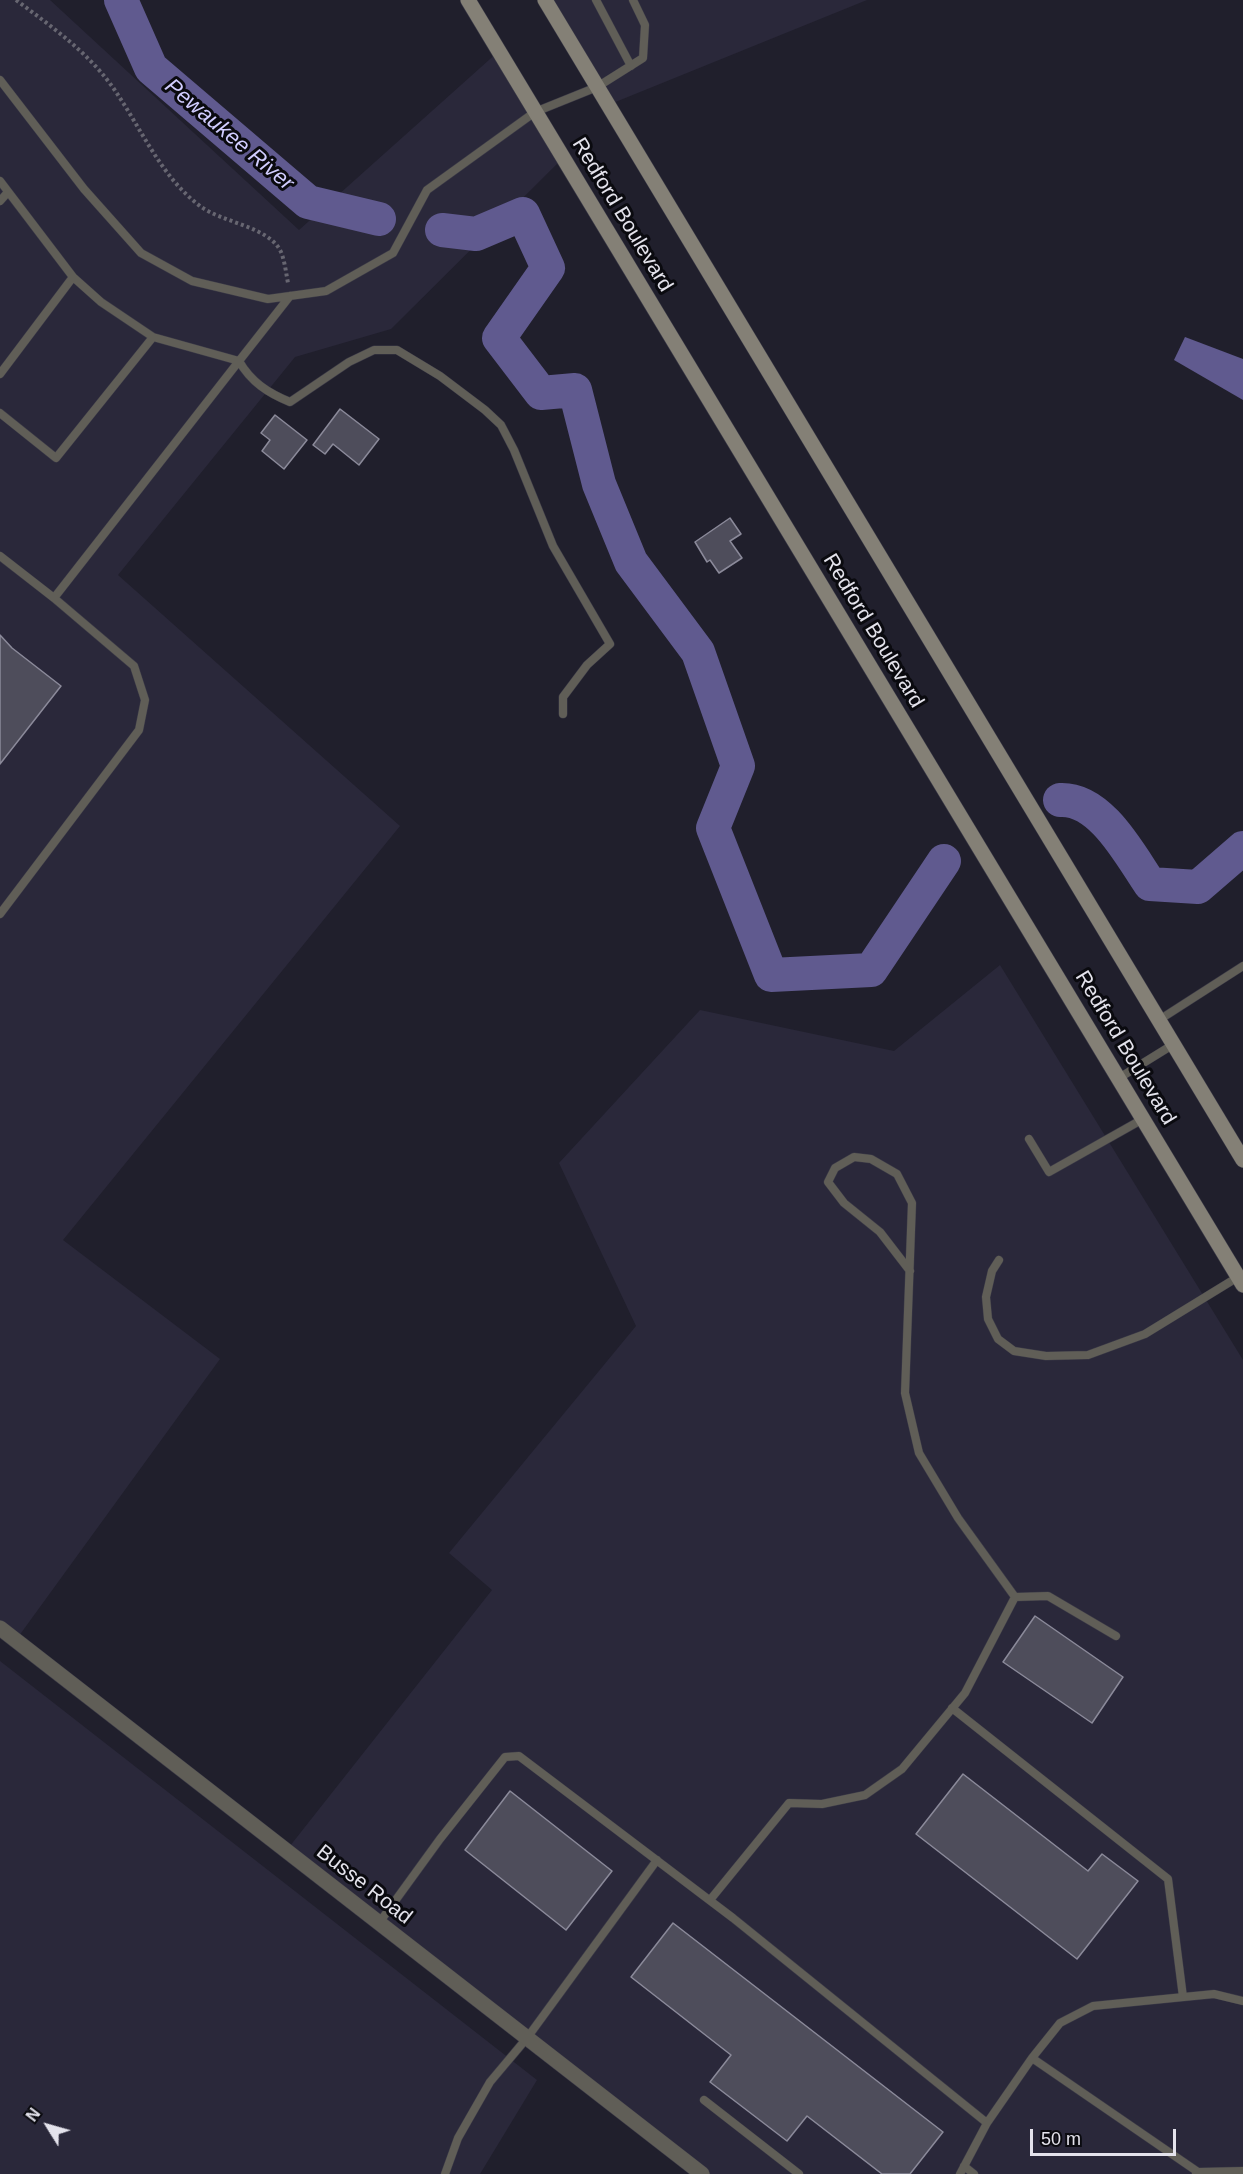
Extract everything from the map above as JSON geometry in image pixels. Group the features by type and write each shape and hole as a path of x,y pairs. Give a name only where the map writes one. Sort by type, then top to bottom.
{"main road":[{"name":"Redford Boulevard","path":"468,0 1241,1281"},
{"name":"Redford Boulevard","path":"544,0 1243,1160"}],"street":[{"name":"Busse Road","path":"0,1628 702,2174"}],"lane":[{"path":"596,0 631,66"},
{"path":"0,80 84,189 141,253 192,281 268,299 326,291 393,253 427,190 536,112 597,87 644,58 645,25 633,0"},
{"path":"0,181 72,277 101,302 153,337 239,361 248,377 271,394 290,402 349,362 374,350 397,350 440,376 485,410 501,426 514,450 553,546 610,644 587,665 563,697 563,714"},
{"path":"0,201 8,192"},
{"path":"0,374 72,277"},
{"path":"54,598 290,296"},
{"path":"0,413 56,458 153,337"},
{"path":"0,556 134,666 145,700 139,730 0,914"},
{"path":"1159,1020 1243,966"},
{"path":"1119,1078 1174,1044"},
{"path":"1029,1139 1049,1172 1143,1119"},
{"path":"910,1271 880,1232 844,1203 828,1182 835,1168 854,1158 871,1159 897,1174 912,1203 910,1271 905,1394 919,1453 958,1518 1015,1597"},
{"path":"999,1260 992,1271 986,1297 988,1319 998,1339 1014,1351 1046,1356 1088,1355 1145,1334 1241,1281"},
{"path":"1015,1597 1048,1596 1116,1636"},
{"path":"710,1900 789,1803 822,1804 865,1795 902,1769 965,1693 1015,1597"},
{"path":"952,1708 1168,1879 1183,1998"},
{"path":"379,1923 440,1839 505,1757 519,1756 710,1900 987,2123"},
{"path":"445,2174 458,2138 490,2082 527,2038 657,1860"},
{"path":"974,2174 962,2170 987,2123 1032,2058 1060,2023 1093,2006 1214,1994 1243,2001"},
{"path":"1032,2058 1197,2173 1243,2171"},
{"path":"704,2100 799,2174"}],"path":[{"path":"16,0 76,45 113,87 169,175 184,193 201,208 265,235 275,243 281,252 285,266 290,296"}],"shaded area":[{"path":"0,0 50,0 299,230 499,51 563,158 391,329 295,357 118,575 400,826 63,1240 220,1359 16,1640 0,1628"},
{"path":"545,0 867,0 608,105"},
{"path":"1185,337 1243,359 1243,400 1174,360"},
{"path":"1000,965 1243,1360 1243,2174 702,2174 286,1851 492,1590 449,1553 636,1326 559,1163 700,1010 894,1051"},
{"path":"0,1661 537,2080 480,2174 0,2174"}],"building":[{"path":"340,409 379,439 359,465 333,444 325,454 313,445"},
{"path":"275,415 307,440 284,469 262,451 270,440 261,433"},
{"path":"730,518 741,534 730,541 742,558 719,573 710,560 707,562 695,542"},
{"path":"0,635 12,648 61,686 0,764"},
{"path":"1035,1616 1123,1677 1092,1723 1003,1662"},
{"path":"963,1774 1088,1871 1102,1854 1138,1881 1077,1959 916,1834"},
{"path":"510,1791 612,1871 566,1930 465,1850"},
{"path":"673,1923 943,2132 910,2174 882,2174 807,2116 787,2141 710,2082 731,2055 631,1977"}],"waterway":[{"name":"Pewaukee River","path":"121,0 151,68 308,202 379,219"},
{"name":"Pewaukee River","path":"442,230 476,234 523,214 548,268 499,338 541,393 575,390 599,484 631,562 698,652 738,766 713,828 771,975 871,970 944,861"},
{"name":"Pewaukee River","path":"1060,800 1075,802 1089,808 1101,818 1124,844 1150,884 1198,887 1243,848"}]}
